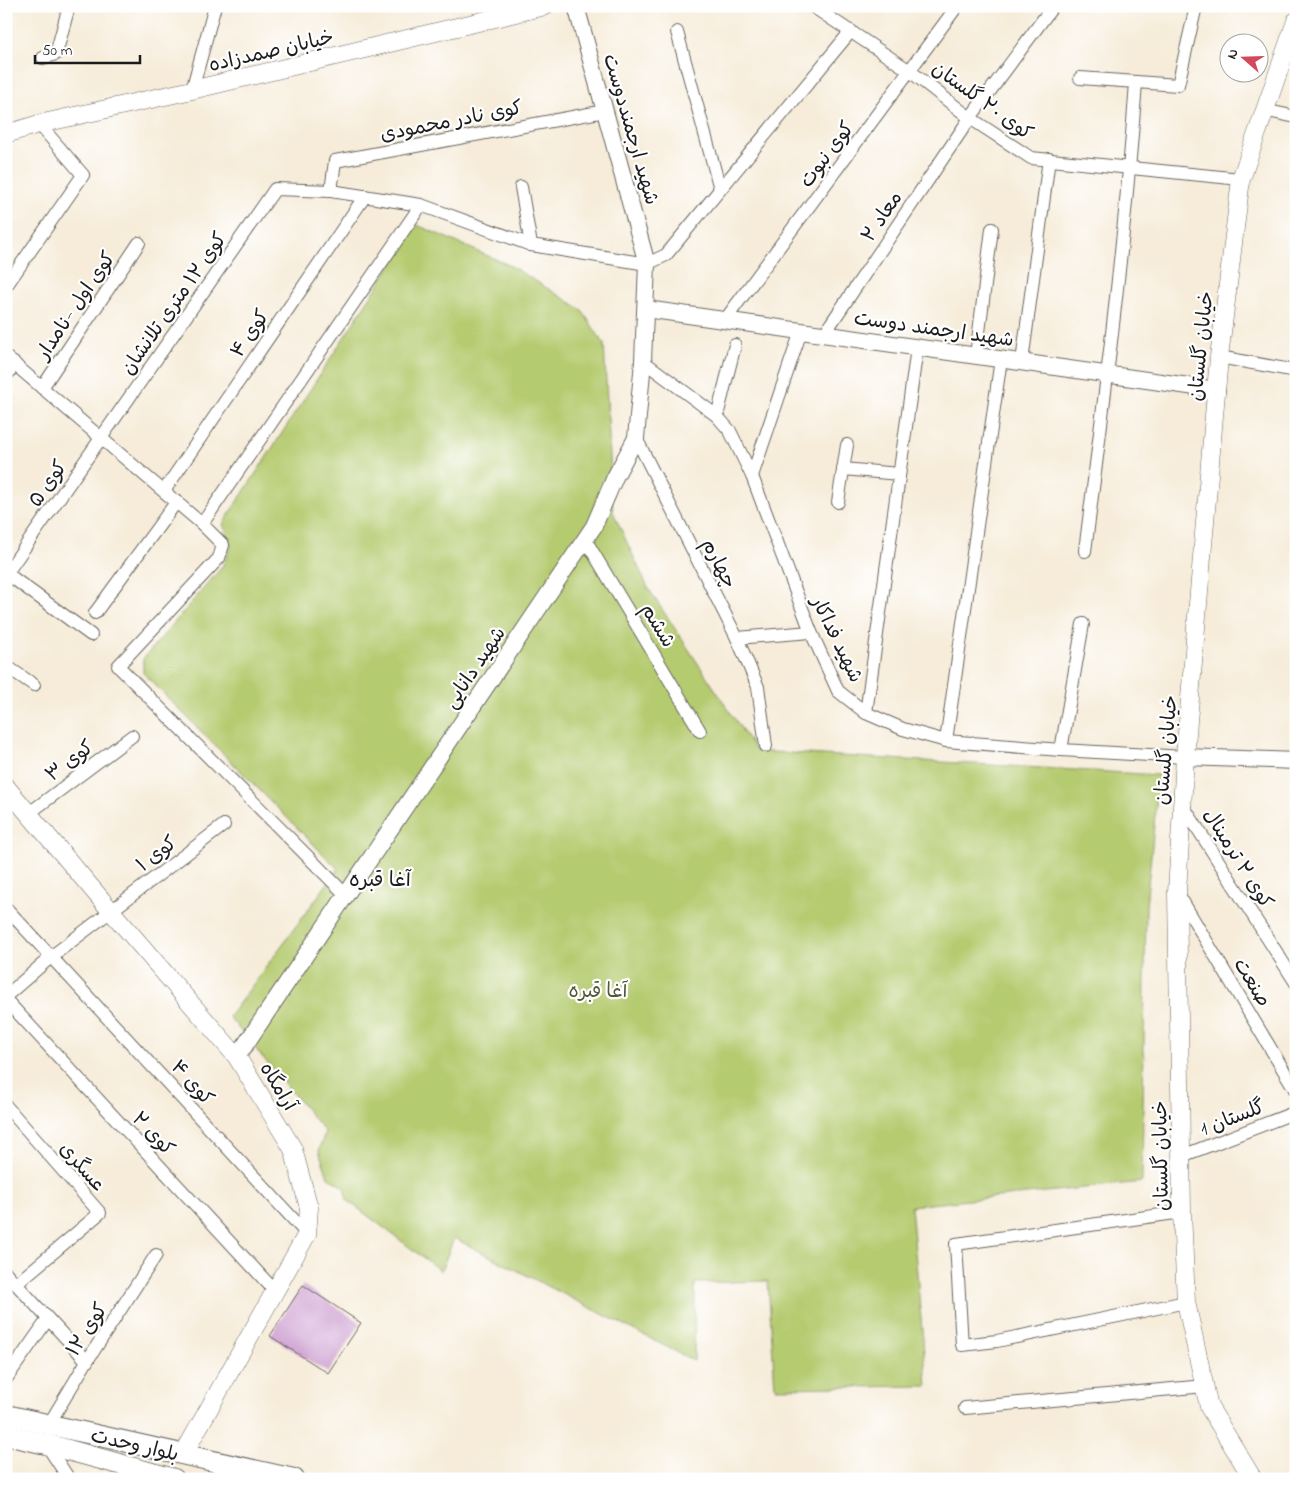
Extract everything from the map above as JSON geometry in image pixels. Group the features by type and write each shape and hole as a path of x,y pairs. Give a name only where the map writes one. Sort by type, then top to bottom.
{"main road":[{"name":"خیابان صمدزاده","path":"6,134 39,124 192,90 545,6"},
{"name":"خیابان گلستان","path":"1253,1479 1210,1407 1186,1302 1182,1212 1177,892 1185,757 1219,357 1241,179 1296,21"},
{"name":"آرامگاه","path":"10,798 28,814 237,1057 292,1149 309,1208 307,1234 274,1290 184,1456"},
{"name":"بلوار وحدت","path":"6,1415 47,1434 174,1479"},
{"name":"بلوار وحدت","path":"6,1435 47,1434 184,1456 294,1479"}],"street":[{"path":"43,58 56,54 69,6"},
{"path":"192,90 215,6"},
{"name":"شهید ارجمنددوست","path":"576,6 648,264"},
{"name":"کوی ۲۰ گلستان","path":"812,6 910,71 970,118 1031,158 1241,179"},
{"name":"معاد ۲","path":"824,334 970,118 1053,6"},
{"path":"1080,78 1178,86 1196,6"},
{"name":"کوی نبوت","path":"725,320 955,9"},
{"path":"330,192 420,205 531,245 648,264 666,255 850,30"},
{"path":"677,32 720,189"},
{"path":"1085,552 1108,374 1130,168 1136,82"},
{"path":"1264,110 1296,117"},
{"name":"کوی نادر محمودی","path":"330,192 335,161 605,111"},
{"path":"6,286 83,175 39,124"},
{"path":"1022,362 1049,159"},
{"path":"520,187 531,245"},
{"name":"کوی ۱۲ متری تلانشان","path":"101,439 275,189 330,192"},
{"name":"کوی ۴","path":"164,491 365,196"},
{"path":"202,524 420,205"},
{"path":"976,356 992,228"},
{"name":"کوی اول -نامدار","path":"42,388 140,243"},
{"name":"شهید دانایی","path":"237,1057 594,526 615,477 636,438 643,361 648,264"},
{"name":"شهید ارجمند دوست","path":"646,309 1217,390"},
{"path":"752,476 801,331"},
{"path":"717,416 735,345"},
{"path":"866,713 917,348"},
{"path":"1219,357 1296,371"},
{"path":"6,376 10,360 101,439 177,501 223,545 220,558 118,666 346,895"},
{"path":"946,741 1002,360"},
{"name":"شهید فداکار","path":"643,361 717,416 730,431 752,476 811,632 838,691 866,713 903,729 946,741 1185,757"},
{"name":"چهارم","path":"636,438 737,638 758,687 766,746"},
{"name":"کوی ۵","path":"6,574 101,439"},
{"path":"838,502 847,445"},
{"path":"843,469 899,474"},
{"path":"95,613 177,501"},
{"name":"ششم","path":"585,539 700,731"},
{"path":"6,574 91,634"},
{"path":"1060,750 1082,624"},
{"path":"737,638 811,632"},
{"path":"6,666 34,685"},
{"name":"کوی ۳","path":"28,814 132,736"},
{"path":"1185,757 1296,761"},
{"name":"کوی ۲ ترمینال","path":"1182,804 1296,983"},
{"name":"کوی ۱","path":"6,996 52,956 224,825"},
{"name":"صنعت","path":"1177,892 1296,1091"},
{"name":"کوی ۴","path":"6,908 307,1234"},
{"name":"کوی ۲","path":"6,1000 274,1290"},
{"name":"عسگری","path":"6,1106 100,1213 16,1284"},
{"name":"گلستان 1","path":"1182,1156 1296,1112"},
{"path":"1182,1212 956,1244 962,1345 997,1341 1186,1302"},
{"name":"کوی ۱۲","path":"47,1434 87,1361 156,1256"},
{"path":"6,1273 87,1361"},
{"path":"6,1379 48,1319"},
{"path":"965,1408 1205,1386"},
{"path":"47,1434 69,1479"}],"green space":[{"name":"آغا قبره","path":"417,225 511,266 581,309 604,344 613,512 648,588 756,751 1159,775 1146,906 1142,1182 911,1206 927,1386 775,1388 768,1281 695,1283 694,1361 454,1238 441,1271 347,1200 344,1187 328,1177 319,1151 325,1132 229,1017 338,869 143,673 143,659 222,567 231,546 223,524"}],"building":[{"path":"303,1285 361,1323 328,1373 270,1336"}],"district":[{"name":"آغا قبره","path":"380,879"}]}
